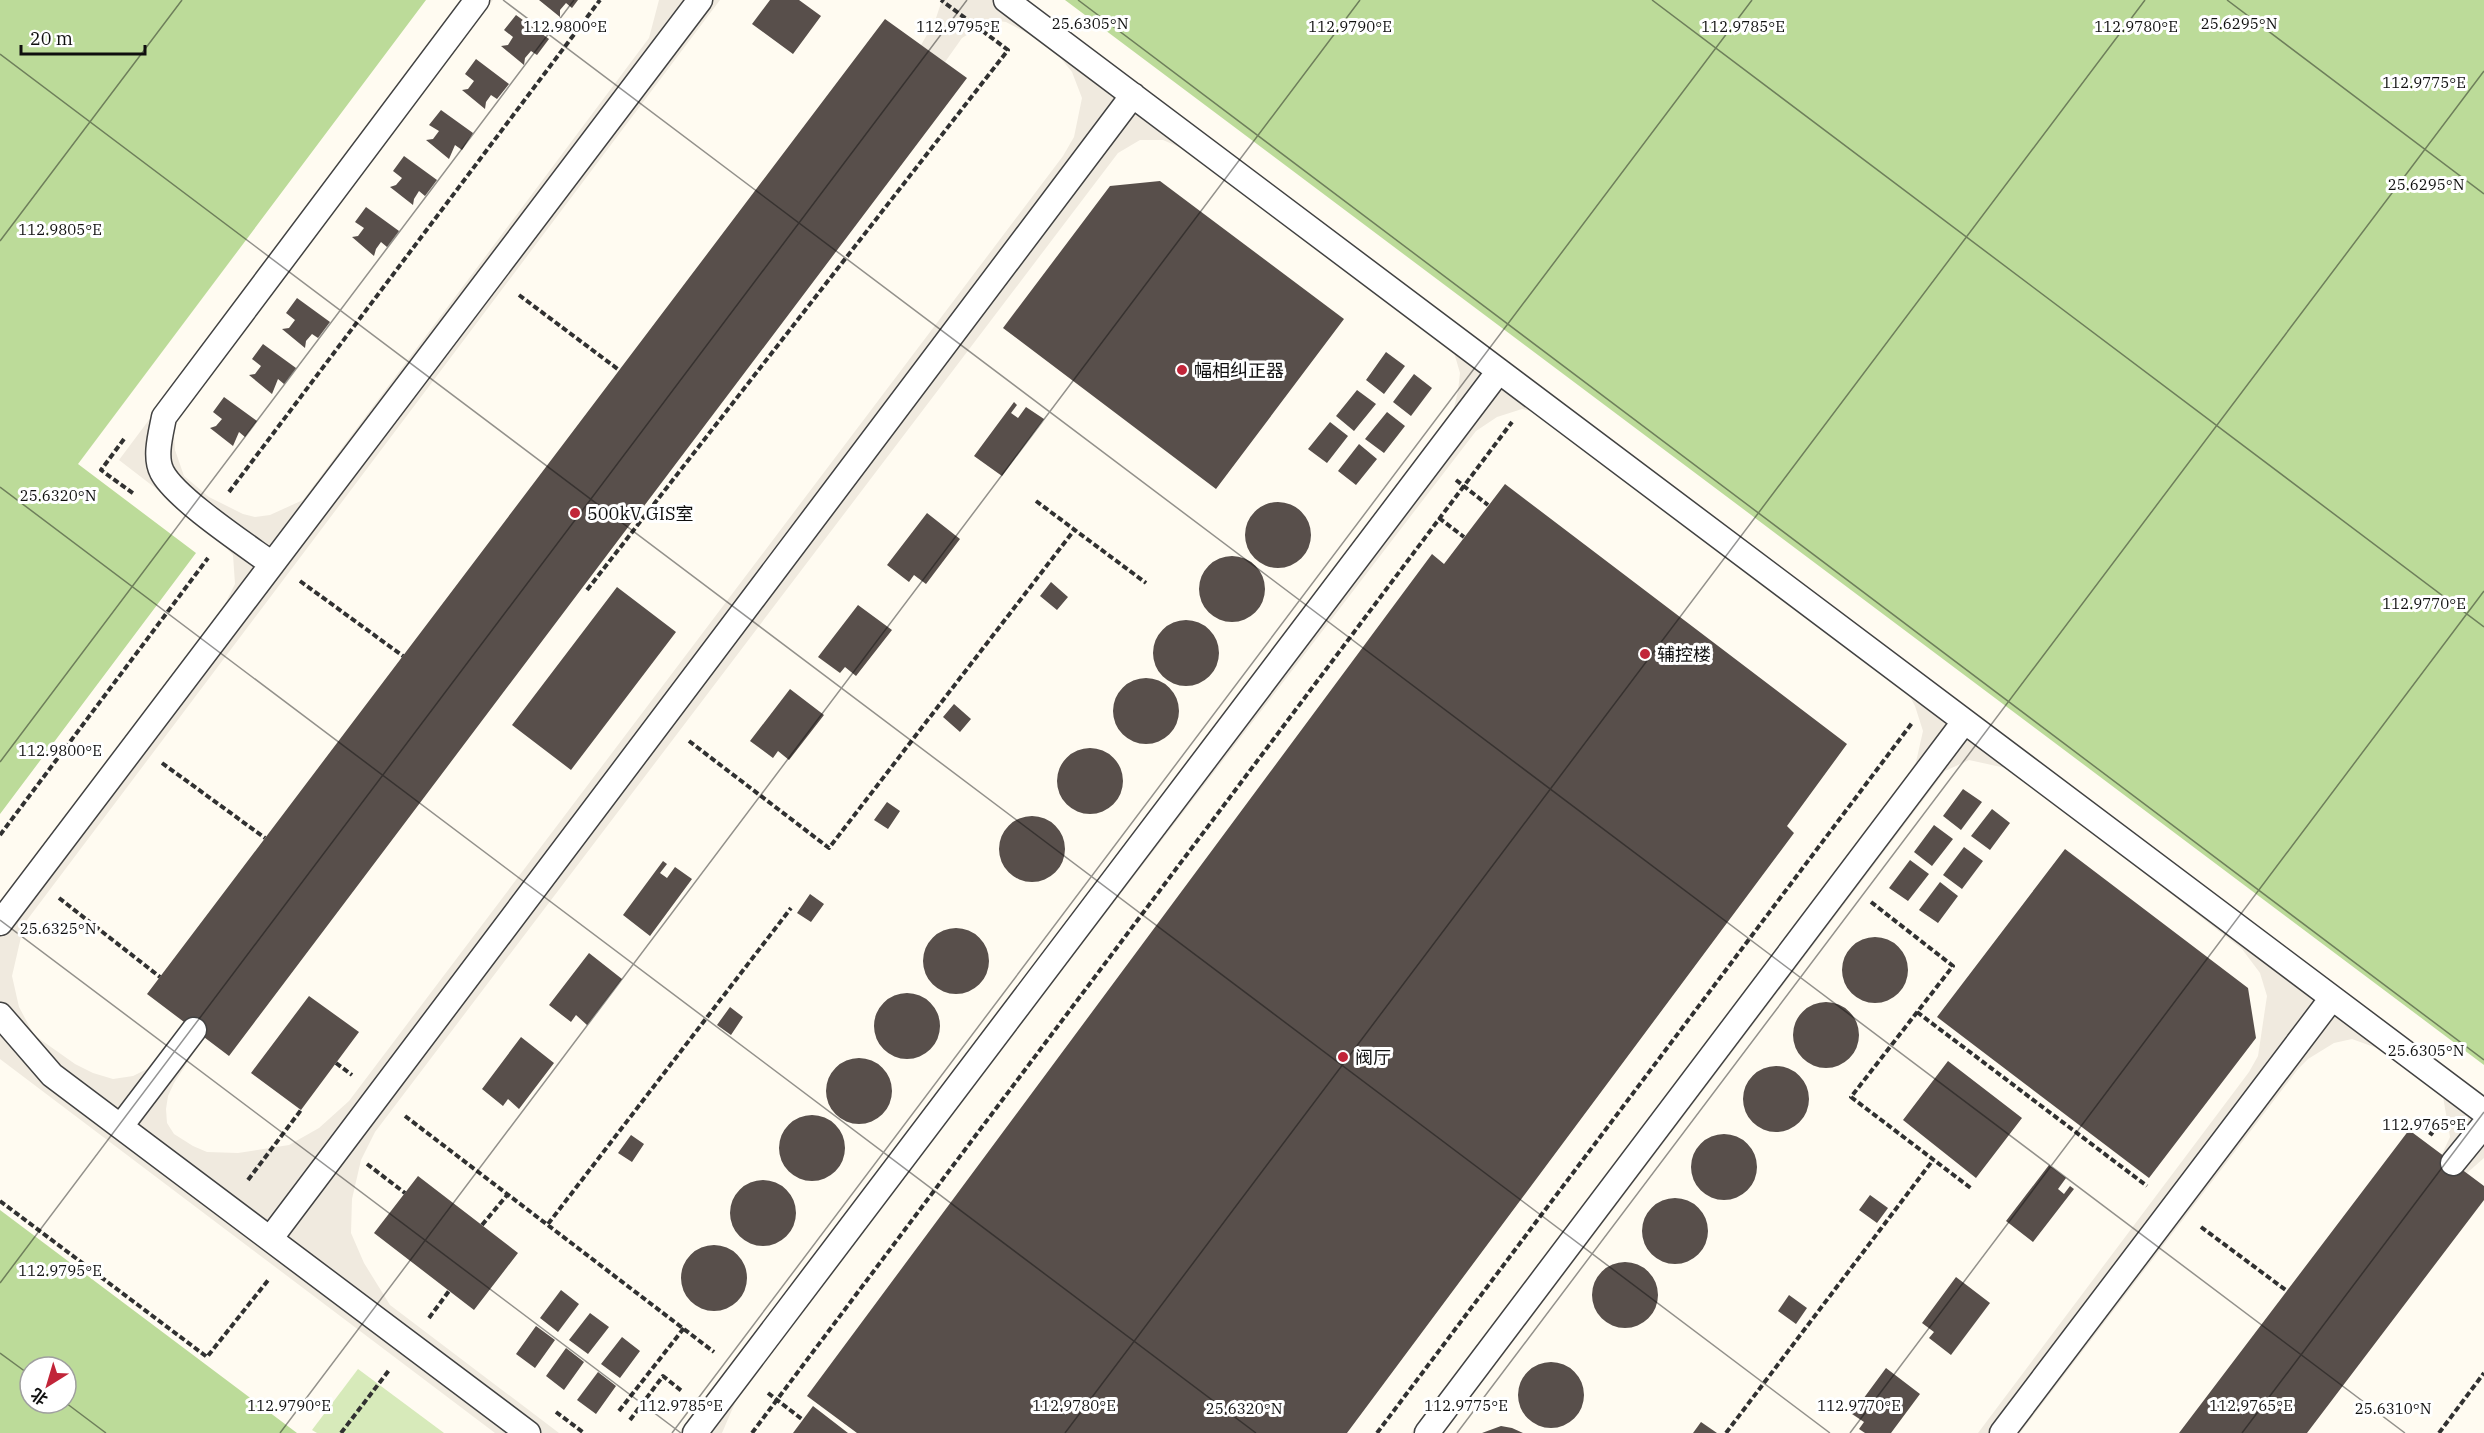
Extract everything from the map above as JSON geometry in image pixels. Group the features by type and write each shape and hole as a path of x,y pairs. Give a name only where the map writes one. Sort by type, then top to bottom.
{"lane":[{"path":"272,564 182,495 161,471 159,444 164,417 477,0"},
{"path":"0,923 700,0"},
{"path":"1006,0 2484,1112"},
{"path":"280,1246 291,1212 1133,95"},
{"path":"695,1433 1499,371"},
{"path":"1427,1433 1964,722"},
{"path":"2002,1433 2332,998"},
{"path":"0,1016 52,1075 528,1433"},
{"path":"121,1126 194,1030"},
{"path":"2453,1163 2484,1125"}],"path":[{"path":"210,517 600,0"},
{"path":"588,590 1008,50 941,0"},
{"path":"516,293 619,370"},
{"path":"752,1433 1515,419 1478,400"},
{"path":"1036,501 1146,583"},
{"path":"661,720 829,848 1075,529"},
{"path":"293,589 300,580 403,656"},
{"path":"1377,1433 1912,723 1903,716"},
{"path":"155,772 168,754"},
{"path":"161,763 265,838"},
{"path":"1812,856 1953,966 1851,1097 1972,1189"},
{"path":"66,890 59,898 160,977"},
{"path":"548,1224 791,908"},
{"path":"1917,1012 2287,1291"},
{"path":"336,1063 803,1419"},
{"path":"291,1212 247,1179 301,1110"},
{"path":"1726,1433 1933,1160"},
{"path":"482,1225 508,1194"},
{"path":"0,1201 207,1357 280,1246"},
{"path":"421,1310 439,1324"},
{"path":"619,1411 684,1328"},
{"path":"2439,1433 2484,1373"},
{"path":"548,1406 584,1433"}],"green space":[{"path":"0,0 426,0 78,464 196,553 0,814"},
{"path":"1065,0 2484,0 2484,1065"},
{"path":"0,1210 297,1433 0,1433"},
{"path":"358,1369 444,1433 317,1433 312,1430"}],"shaded area":[{"path":"463,0 493,0 175,422 175,450 184,476 209,497 243,514 255,517 270,515 303,500 649,38 659,0 720,0 24,924 12,976 19,1007 34,1035 75,1064 113,1079 133,1076 147,1069 185,1023 204,1037 174,1083 168,1096 166,1109 167,1123 174,1134 193,1146 207,1152 238,1153 289,1145 319,1128 349,1101 1063,156 1074,137 1082,98 1072,72 1059,56 1033,36 1006,22 991,20 962,38 945,62 921,45 935,21 942,0 1027,0 2484,1098 2484,1158 2467,1173 2442,1154 2450,1137 2442,1091 2404,1062 2374,1047 2352,1039 2334,1043 2308,1059 2298,1069 2020,1433 1978,1433 2249,1072 2258,1056 2267,996 2260,973 2242,949 2010,769 1969,760 1945,771 1444,1433 1411,1433 1894,796 1916,762 1923,731 1915,706 1904,686 1541,413 1522,409 1497,417 1476,431 758,1366 738,1396 722,1433 681,1433 1451,420 1460,373 1453,349 1202,157 1163,140 1140,140 1118,153 375,1132 361,1160 352,1199 351,1233 364,1263 390,1305 559,1433 495,1433 0,1059 0,908 219,616 235,584 233,555 206,527 119,460"}],"building":[{"path":"539,0 578,0 572,8 566,3 560,10 560,17"},
{"path":"770,0 799,0 821,16 793,54 752,24"},
{"path":"516,15 549,39 537,55 531,51 525,58 524,65 501,46 508,45 513,37 504,30"},
{"name":"500kV GIS室","path":"885,19 967,78 229,1056 147,994"},
{"path":"476,59 509,84 497,99 491,95 486,102 485,109 462,90 468,89 474,81 465,74"},
{"path":"441,110 473,133 462,150 455,145 449,159 426,140 433,139 439,131 429,125"},
{"path":"404,156 437,180 425,196 419,191 413,205 390,187 396,185 402,178 393,171"},
{"name":"幅相纠正器","path":"1160,181 1344,319 1216,489 1003,328 1110,186"},
{"path":"366,207 399,231 387,247 381,242 374,256 352,237 358,236 364,228 355,222"},
{"path":"297,298 330,322 318,338 312,334 306,341 305,348 282,329 289,328 295,320 286,313"},
{"path":"263,344 296,368 284,384 278,379 272,394 249,375 255,374 261,366 252,359"},
{"path":"1386,352 1405,366 1384,394 1366,380"},
{"path":"1414,374 1432,388 1411,416 1393,402"},
{"path":"1357,390 1376,404 1354,431 1336,416"},
{"path":"224,397 257,421 245,437 239,432 233,446 210,428 216,426 222,419 213,412"},
{"path":"1014,402 1017,405 1011,413 1018,418 1026,407 1044,419 1002,476 974,456"},
{"path":"1387,412 1405,426 1384,453 1365,439"},
{"path":"1330,422 1348,436 1327,463 1308,449"},
{"path":"1359,444 1377,459 1356,485 1338,471"},
{"name":"阀厅","path":"1505,484 1847,744 1787,826 1794,833 1347,1433 857,1433 807,1396 1432,554 1444,564"},
{"path":"1278,502 1291,504 1301,512 1309,522 1311,535 1309,548 1301,558 1291,566 1278,568 1265,566 1255,558 1247,548 1245,535 1247,522 1255,512 1265,504"},
{"path":"927,513 960,539 926,584 914,575 909,582 887,565"},
{"path":"1232,556 1245,558 1260,571 1265,589 1263,602 1250,617 1232,622 1219,620 1204,607 1199,589 1201,576 1214,561"},
{"path":"1051,582 1068,597 1057,610 1040,596"},
{"path":"617,587 676,632 571,770 512,725"},
{"path":"858,605 892,630 856,676 845,667 840,673 818,657"},
{"path":"1186,620 1199,622 1214,635 1219,653 1217,666 1204,681 1186,686 1173,684 1158,671 1153,653 1155,640 1168,625"},
{"path":"1146,678 1159,680 1174,693 1179,711 1177,724 1164,739 1146,744 1133,742 1118,729 1113,711 1115,698 1128,683"},
{"path":"790,689 824,715 789,760 778,751 773,758 750,741"},
{"path":"954,704 971,719 960,732 943,717"},
{"path":"1090,748 1103,750 1118,763 1123,781 1121,794 1108,809 1090,814 1077,812 1062,799 1057,781 1059,768 1072,753"},
{"path":"1963,789 1982,802 1961,830 1943,816"},
{"path":"887,802 900,811 888,829 874,820"},
{"path":"1992,809 2010,823 1990,850 1971,836"},
{"path":"1032,816 1045,818 1055,826 1063,836 1065,849 1063,862 1055,872 1045,880 1032,882 1019,880 1009,872 1001,862 999,849 1001,836 1009,826 1019,818"},
{"path":"1934,825 1953,839 1932,866 1914,852"},
{"path":"1964,847 1983,861 1962,889 1943,875"},
{"path":"2065,849 2248,988 2256,1038 2149,1178 1937,1017"},
{"path":"1910,860 1929,874 1908,901 1889,888"},
{"path":"663,861 667,864 660,873 667,878 675,867 692,879 650,936 623,915"},
{"path":"1940,882 1958,896 1938,923 1919,910"},
{"path":"810,894 824,904 811,922 797,913"},
{"path":"956,928 969,930 984,943 989,961 987,974 974,989 956,994 943,992 928,979 923,961 925,948 938,933"},
{"path":"1869,937 1881,937 1893,942 1903,952 1908,970 1906,983 1893,998 1881,1003 1869,1003 1857,998 1847,988 1842,976 1842,964 1847,952 1857,942"},
{"path":"589,953 622,979 587,1025 576,1015 571,1022 549,1005"},
{"path":"901,993 913,993 925,998 935,1008 940,1026 938,1039 925,1054 913,1059 901,1059 889,1054 879,1044 874,1032 874,1020 879,1008 889,998"},
{"path":"309,996 359,1032 301,1110 251,1073"},
{"path":"1820,1002 1832,1002 1844,1007 1854,1017 1859,1035 1857,1048 1844,1063 1832,1068 1820,1068 1808,1063 1798,1053 1793,1041 1793,1029 1798,1017 1808,1007"},
{"path":"730,1007 743,1017 731,1035 717,1025"},
{"path":"521,1037 554,1063 519,1109 508,1099 503,1106 482,1089"},
{"path":"859,1058 872,1060 887,1073 892,1091 890,1104 877,1119 859,1124 846,1122 831,1109 826,1091 828,1078 841,1063"},
{"path":"1948,1061 2022,1118 1976,1178 1903,1120"},
{"path":"1776,1066 1789,1069 1799,1076 1806,1086 1809,1099 1806,1112 1799,1122 1789,1129 1776,1132 1763,1129 1753,1122 1746,1112 1743,1099 1746,1086 1753,1076 1763,1069"},
{"path":"812,1115 825,1117 835,1125 843,1135 845,1148 843,1161 835,1171 825,1179 812,1181 799,1179 789,1171 781,1161 779,1148 781,1135 789,1125 799,1117"},
{"path":"2409,1130 2484,1186 2484,1200 2307,1433 2179,1433"},
{"path":"1724,1134 1737,1136 1752,1149 1757,1167 1755,1180 1742,1195 1724,1200 1711,1198 1696,1185 1691,1167 1693,1154 1706,1139"},
{"path":"631,1135 644,1144 632,1162 618,1153"},
{"path":"2049,1165 2066,1178 2058,1189 2064,1194 2070,1186 2074,1189 2033,1242 2006,1221"},
{"path":"418,1176 518,1253 474,1310 374,1233"},
{"path":"757,1180 769,1180 781,1185 791,1195 796,1213 794,1226 781,1241 769,1246 757,1246 745,1241 735,1231 730,1219 730,1207 735,1195 745,1185"},
{"path":"1870,1195 1888,1208 1877,1223 1859,1210"},
{"path":"1675,1198 1688,1200 1703,1213 1708,1231 1706,1244 1693,1259 1675,1264 1662,1262 1647,1249 1642,1231 1644,1218 1657,1203"},
{"path":"714,1245 727,1247 742,1260 747,1278 745,1291 732,1306 714,1311 701,1309 686,1296 681,1278 683,1265 696,1250"},
{"path":"1625,1262 1638,1264 1653,1277 1658,1295 1656,1308 1643,1323 1625,1328 1612,1326 1597,1313 1592,1295 1594,1282 1607,1267"},
{"path":"1956,1277 1990,1303 1951,1355 1929,1338 1934,1332 1922,1323"},
{"path":"561,1290 579,1304 558,1332 540,1318"},
{"path":"1789,1295 1807,1308 1796,1324 1778,1311"},
{"path":"590,1313 609,1327 588,1354 569,1340"},
{"path":"536,1326 555,1340 535,1368 516,1354"},
{"path":"622,1337 640,1351 620,1378 601,1364"},
{"path":"566,1348 584,1362 564,1390 546,1376"},
{"path":"1551,1362 1564,1364 1574,1372 1582,1382 1584,1395 1582,1408 1574,1418 1564,1426 1551,1428 1538,1426 1528,1418 1520,1408 1518,1395 1520,1382 1528,1372 1538,1364"},
{"path":"1886,1368 1920,1394 1891,1433 1865,1433 1859,1429 1864,1422 1852,1414"},
{"path":"598,1372 616,1386 596,1414 577,1400"},
{"path":"813,1406 848,1433 793,1433"},
{"path":"1701,1422 1717,1433 1693,1433"},
{"path":"1501,1426 1512,1428 1523,1433 1482,1433"}],"place":[{"name":"幅相纠正器","path":"1182,370"},
{"name":"500kV GIS室","path":"575,513"},
{"name":"辅控楼","path":"1645,654"},
{"name":"阀厅","path":"1343,1057"}]}
